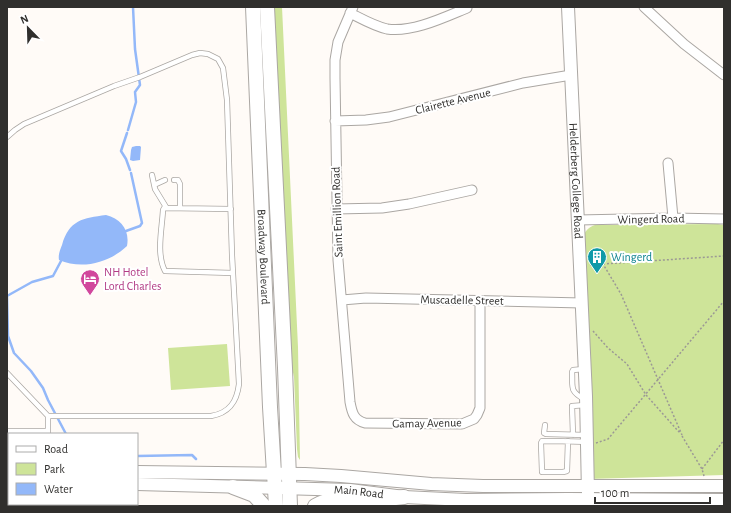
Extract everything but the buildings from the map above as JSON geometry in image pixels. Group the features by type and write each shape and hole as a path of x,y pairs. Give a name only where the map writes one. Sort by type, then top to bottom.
{"main road":[{"name":"Broadway Boulevard","path":"253,7 270,406 276,506"},
{"name":"Broadway Boulevard","path":"267,7 290,506"},
{"name":"Helderberg College Road","path":"568,7 585,369 588,499"},
{"name":"Main Road","path":"138,472 274,474 289,481 404,497 466,500 588,499 723,501"},
{"name":"Main Road","path":"138,484 275,488 289,481 341,476 432,484 483,486 724,486"},
{"path":"233,487 254,495 264,506"},
{"path":"315,506 330,500 343,498 387,499 404,497"}],"street":[{"path":"644,7 684,44 724,75"},
{"path":"351,10 372,24 387,29 400,29 419,26 467,8"},
{"name":"Saint Emillion Road","path":"351,10 338,42 335,60 334,121 338,260 350,402 356,419"},
{"name":"Clairette Avenue","path":"334,121 366,120 389,117 523,83 571,75"},
{"path":"668,163 673,218"},
{"path":"336,209 382,208 409,204 472,190"},
{"name":"Wingerd Road","path":"578,220 673,218 724,219"},
{"name":"Muscadelle Street","path":"342,300 366,298 582,302"},
{"name":"Gamay Avenue","path":"356,419 365,423 462,424 474,419 480,408 480,301"}],"lane":[{"path":"7,137 24,124 192,55 200,53 208,54 218,59 223,68 227,100 233,273 239,384 235,402 227,411 211,416 48,416"},
{"path":"152,176 157,193 166,207"},
{"path":"154,185 165,180"},
{"path":"174,180 178,180 180,184 180,208"},
{"path":"166,207 231,209"},
{"path":"166,207 163,210 160,255 165,271 233,273"},
{"path":"7,373 48,416 48,433 7,431"},
{"path":"573,435 572,406 586,402"},
{"path":"545,425 544,433 546,434 573,435 587,441"},
{"path":"568,441 567,471 561,473 542,472 542,442 568,441 587,441"},
{"path":"32,506 37,505"}],"path":[{"path":"580,266 724,256"},
{"path":"603,264 621,294 682,435 702,469 706,486"},
{"path":"587,441 608,439 724,301"},
{"path":"583,322 608,348 627,364 646,395 682,435"},
{"path":"702,469 724,440"}],"green space":[{"path":"274,7 282,7 298,347 300,460 297,449 294,377 291,363"},
{"path":"595,225 724,225 724,475 588,479 585,233 589,228"},
{"path":"227,344 230,386 171,390 168,348"}],"water":[{"path":"132,147 141,147 140,160 133,161 130,160 131,150"},
{"path":"106,215 120,222 126,230 128,240 127,246 112,257 95,263 77,264 59,260 59,252 65,237 73,225 90,217"}],"waterway":[{"path":"128,130 136,102 135,92 140,85 135,49 133,7"},
{"path":"127,133 121,151 130,170"},
{"path":"126,231 140,226 142,223 131,173"},
{"path":"61,261 53,276 32,282 7,296 8,336 14,353 31,371 43,388 65,433"},
{"path":"138,456 192,455 196,459"}],"place":[{"name":"Wingerd","path":"597,274"},
{"name":"NH Hotel Lord Charles","path":"90,296"}]}
